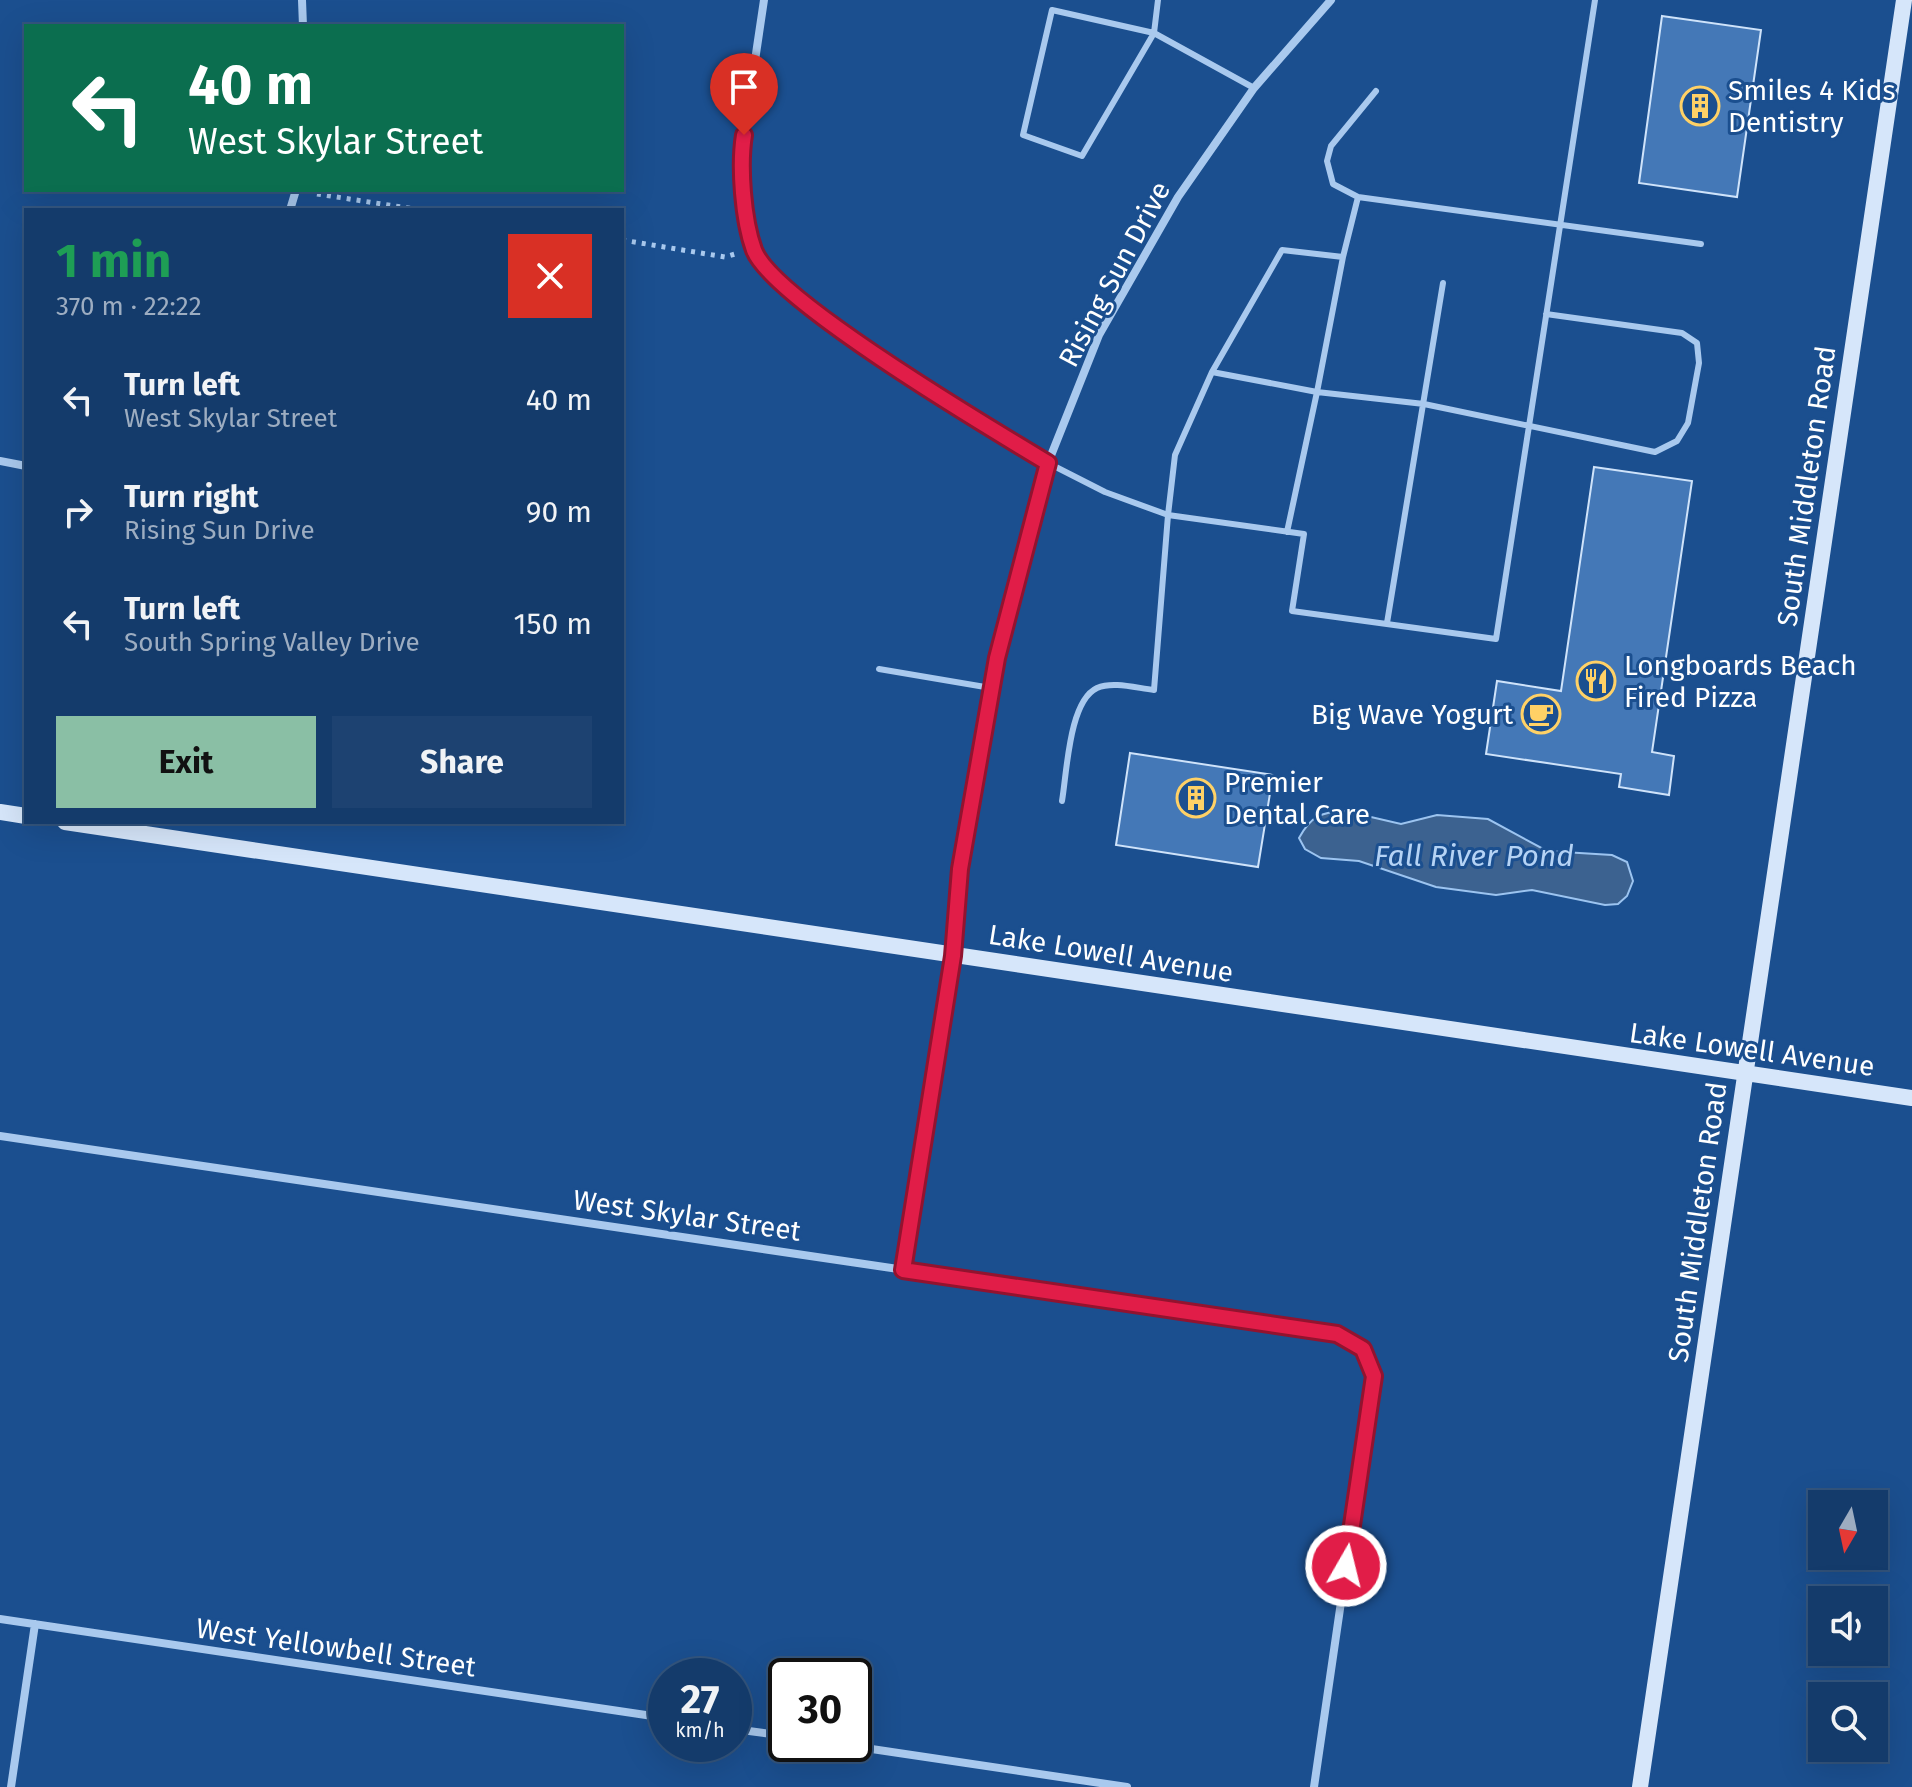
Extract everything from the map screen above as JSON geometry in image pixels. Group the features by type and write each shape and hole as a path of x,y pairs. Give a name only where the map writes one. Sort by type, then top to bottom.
{"main road":[{"name":"South Middleton Road","path":"1640,1787 1904,0"},
{"path":"0,812 24,816"},
{"name":"Lake Lowell Avenue","path":"78,824 1912,1098"}],"street":[{"path":"302,0 303,24"},
{"path":"764,0 740,161 754,250 773,278 786,288 925,388 1048,463"},
{"name":"Rising Sun Drive","path":"903,1270 953,956 960,869 991,688 1002,627 1048,463 1099,335 1178,197 1254,88 1331,0"},
{"path":"0,461 24,466"},
{"name":"West Skylar Street","path":"0,1136 1337,1334 1363,1349 1374,1376 1314,1787"},
{"name":"West Yellowbell Street","path":"0,1619 648,1715"},
{"path":"11,1787 35,1624"},
{"path":"872,1749 1127,1787"}],"lane":[{"path":"1158,0 1154,33 1082,156 1023,135 1052,10 1154,33 1254,88"},
{"path":"1048,463 1105,492 1168,515 1304,534 1292,611 1496,639 1595,0"},
{"path":"1376,91 1331,146 1327,161 1333,184 1358,197 1701,244"},
{"path":"1287,532 1358,197"},
{"path":"1062,801 1076,715 1084,698 1098,688 1116,685 1154,690 1175,455 1212,372 1282,250 1343,257"},
{"path":"1387,623 1443,283"},
{"path":"1212,372 1317,392 1424,404 1529,423 1655,452 1677,441 1688,423 1699,363 1697,343 1682,333 1546,314"},
{"path":"879,669 991,688"}],"path":[{"path":"308,192 408,208"},
{"path":"624,240 725,257 754,250"}],"water":[{"name":"Fall River Pond","path":"1345,811 1401,824 1437,815 1488,819 1547,851 1612,855 1627,862 1633,881 1627,896 1618,904 1605,905 1532,890 1496,895 1436,887 1359,861 1321,858 1305,849 1299,838 1312,820 1323,814"}],"building":[{"name":"Smiles 4 Kids Dentistry","path":"1662,16 1761,30 1737,197 1639,183"},
{"path":"1594,467 1692,481 1652,752 1674,756 1669,795 1619,787 1621,774 1486,754 1497,681 1561,691"},
{"name":"Premier Dental Care","path":"1130,753 1273,775 1258,867 1116,845"}],"place":[{"name":"Smiles 4 Kids Dentistry","path":"1700,106"},
{"name":"Longboards Beach Fired Pizza","path":"1596,681"},
{"name":"Big Wave Yogurt","path":"1541,714"},
{"name":"Premier Dental Care","path":"1196,798"}],"route":[{"path":"744,135 740,161 754,250 773,278 925,388 1048,463 1002,627 960,869 953,956 903,1270 1337,1334 1363,1349 1374,1376 1346,1566"}]}
